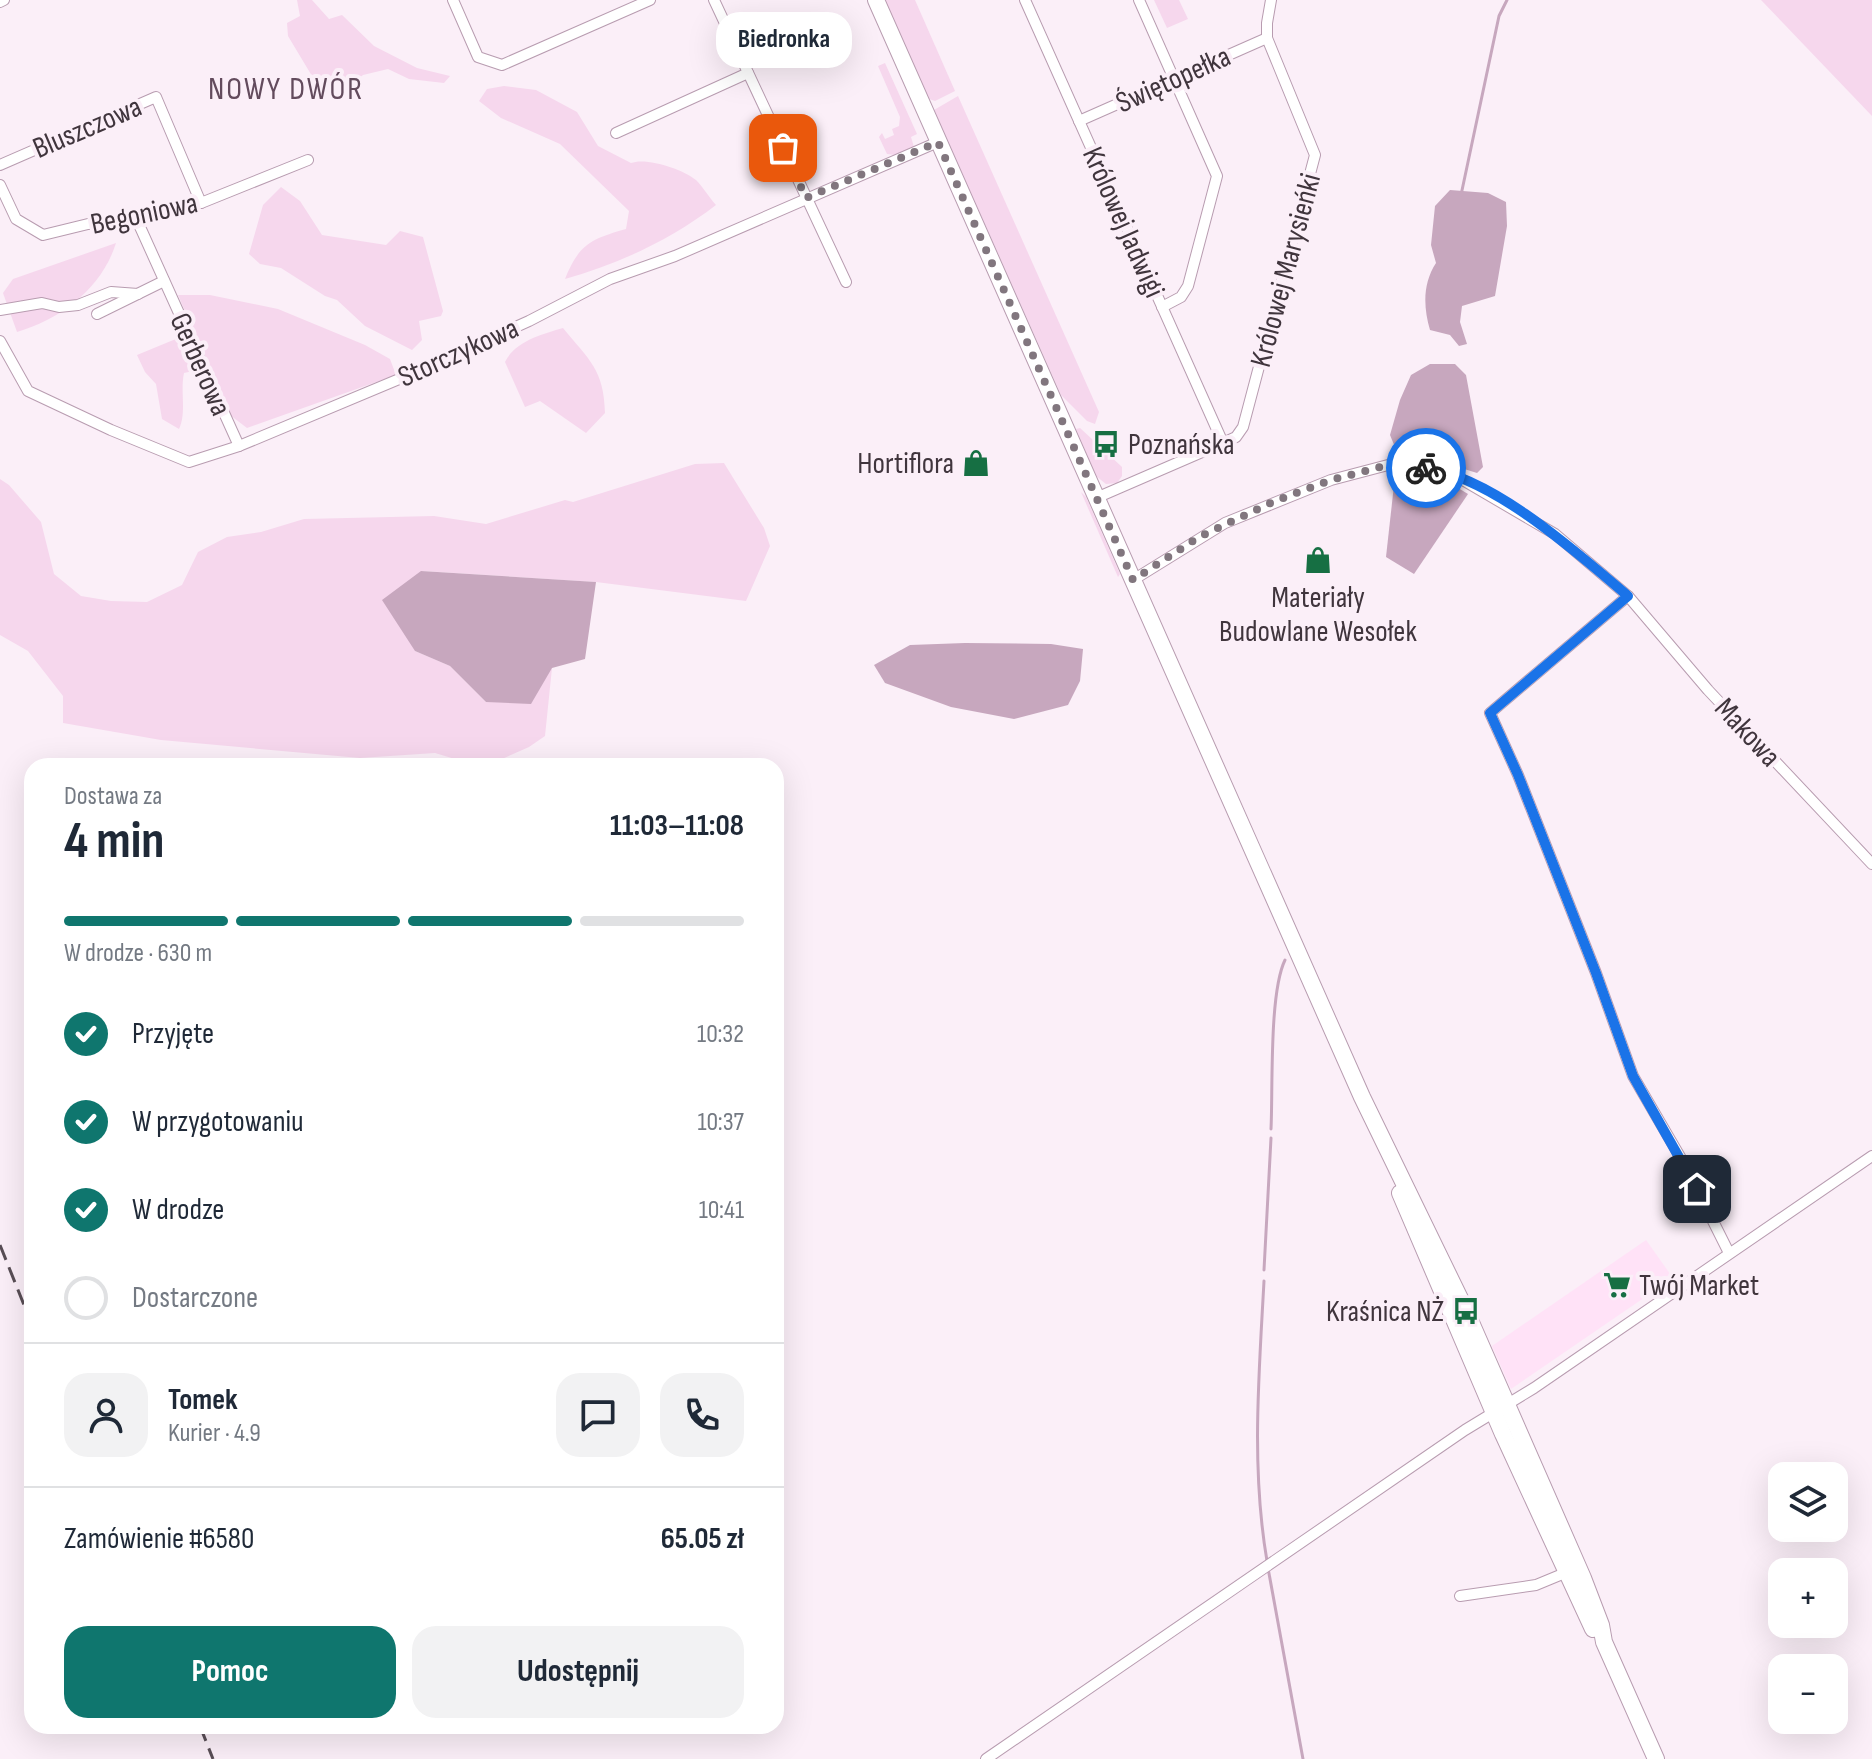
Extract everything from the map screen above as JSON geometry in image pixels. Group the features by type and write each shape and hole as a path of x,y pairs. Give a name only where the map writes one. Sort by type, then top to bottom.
{"main road":[{"path":"876,0 1390,1159 1395,1181 1422,1249 1583,1578 1601,1625 1604,1642 1656,1759"},
{"path":"1500,1409 1565,1573 1593,1629 1604,1642"}],"street":[{"path":"453,0 478,57 502,65 650,0"},
{"path":"714,0 846,282"},
{"name":"Królowej Jadwigi","path":"1025,0 1223,443"},
{"path":"1139,0 1215,170 1216,180 1186,293 1162,307"},
{"name":"Królowej Marysieńki","path":"1223,443 1236,437 1243,427 1315,155 1267,38 1271,0"},
{"name":"Świętopełka","path":"1079,121 1267,38"},
{"path":"616,133 748,73"},
{"name":"Bluszczowa","path":"0,165 156,97 201,203"},
{"name":"Storczykowa","path":"0,341 28,391 189,462 239,446 418,371 529,321 610,279 675,256 938,142"},
{"name":"Begoniowa","path":"0,185 16,219 43,235 201,203 308,160"},
{"name":"Gerberowa","path":"136,218 239,446"},
{"name":"Gerberowa","path":"97,314 164,281"},
{"path":"0,310 42,303 59,307 78,305 111,292 138,294"},
{"path":"1096,498 1223,443"},
{"name":"Makowa","path":"1133,580 1225,523 1331,480 1388,465 1439,470 1475,485 1555,534 1628,596 1716,699 1872,864"},
{"path":"1628,596 1490,713 1518,775 1633,1076 1686,1167 1729,1253"},
{"path":"986,1759 1465,1430 1546,1380 1872,1156"},
{"path":"1460,1596 1536,1585 1565,1573"}],"shaded area":[{"path":"297,0 312,0 329,19 342,15 374,46 417,68 450,76 444,83 409,79 388,69 363,75 340,93 321,91 288,36 287,23 300,16"},
{"path":"885,0 915,0 955,91 935,101 929,99"},
{"path":"1154,0 1179,0 1188,19 1167,28"},
{"path":"1761,0 1872,0 1872,116"},
{"path":"885,63 917,134 911,137 914,147 895,155 887,154 879,137 882,133 885,139 894,135 892,129 899,126 900,117 878,66"},
{"path":"504,86 536,90 577,112 598,146 631,163 655,163 682,172 696,180 716,205 644,249 565,279 581,250 595,240 626,229 629,211 560,144 501,118 479,101 487,89"},
{"path":"958,96 1099,412 1095,424 1087,421 1061,395 934,110"},
{"path":"281,187 300,201 322,235 386,245 400,231 423,237 443,311 441,316 419,321 422,340 412,350 365,326 337,300 325,296 281,268 260,264 249,254 263,205"},
{"path":"1450,190 1488,193 1506,202 1507,226 1495,296 1462,306 1460,322 1467,344 1459,346 1450,335 1430,330 1425,304 1429,279 1436,263 1431,245 1435,206"},
{"path":"116,243 101,274 78,300 49,319 17,332 3,293 13,279"},
{"path":"178,295 210,295 278,309 365,345 390,359 396,375 247,428 230,415"},
{"path":"563,328 587,357 602,386 605,413 586,433 540,401 525,407 505,362 522,344"},
{"path":"183,336 193,371 184,373 183,416 179,429 162,419 156,384 145,372 137,355"},
{"path":"1430,364 1455,364 1466,375 1483,467 1477,473 1397,452 1390,435 1400,400 1411,375"},
{"path":"1080,428 1122,467 1122,476 1117,483 1106,484 1096,476 1076,429"},
{"path":"724,463 764,528 770,546 746,601 596,582 422,571 415,651 450,666 486,702 552,668 545,736 504,758 452,758 435,753 360,758 161,740 63,723 63,696 28,651 0,635 0,479 41,522 54,574 81,596 147,602 182,585 198,552 227,537 261,532 304,519 434,516 486,524 565,500 573,502 695,464"},
{"path":"1411,471 1440,477 1468,494 1414,574 1386,557 1395,476"},
{"path":"1081,492 1120,574 1118,577"},
{"path":"421,571 596,582 585,659 552,668 531,704 486,702 450,666 415,651 382,600"},
{"path":"1051,644 1083,649 1080,681 1068,705 1014,719 951,707 885,683 874,665 910,645"},
{"path":"1646,1240 1673,1278 1511,1389 1492,1346"}],"waterway":[{"path":"1461,195 1499,16 1507,0"},
{"path":"1271,1129 1274,1017 1285,960"},
{"path":"1264,1270 1271,1138"},
{"path":"1264,1281 1258,1456 1267,1561"},
{"path":"1268,1568 1303,1759"}],"railway":[{"path":"0,1245 24,1305"},
{"path":"203,1734 213,1759"}],"way so far":[{"path":"783,148 806,198 938,142 1133,580 1199,537 1275,501 1331,480 1388,465 1426,468"}],"place":[{"name":"Biedronka","path":"783,148"},
{"name":"Poznańska","path":"1106,444"},
{"name":"Hortiflora","path":"976,463"},
{"name":"Materiały Budowlane Wesołek","path":"1318,560"},
{"name":"Twój Market","path":"1617,1285"},
{"name":"Kraśnica NŻ","path":"1466,1311"}],"district":[{"name":"NOWY DWÓR","path":"286,88"}],"route":[{"path":"1426,468 1475,485 1555,534 1628,596 1490,713 1518,775 1633,1076 1697,1189"}]}
